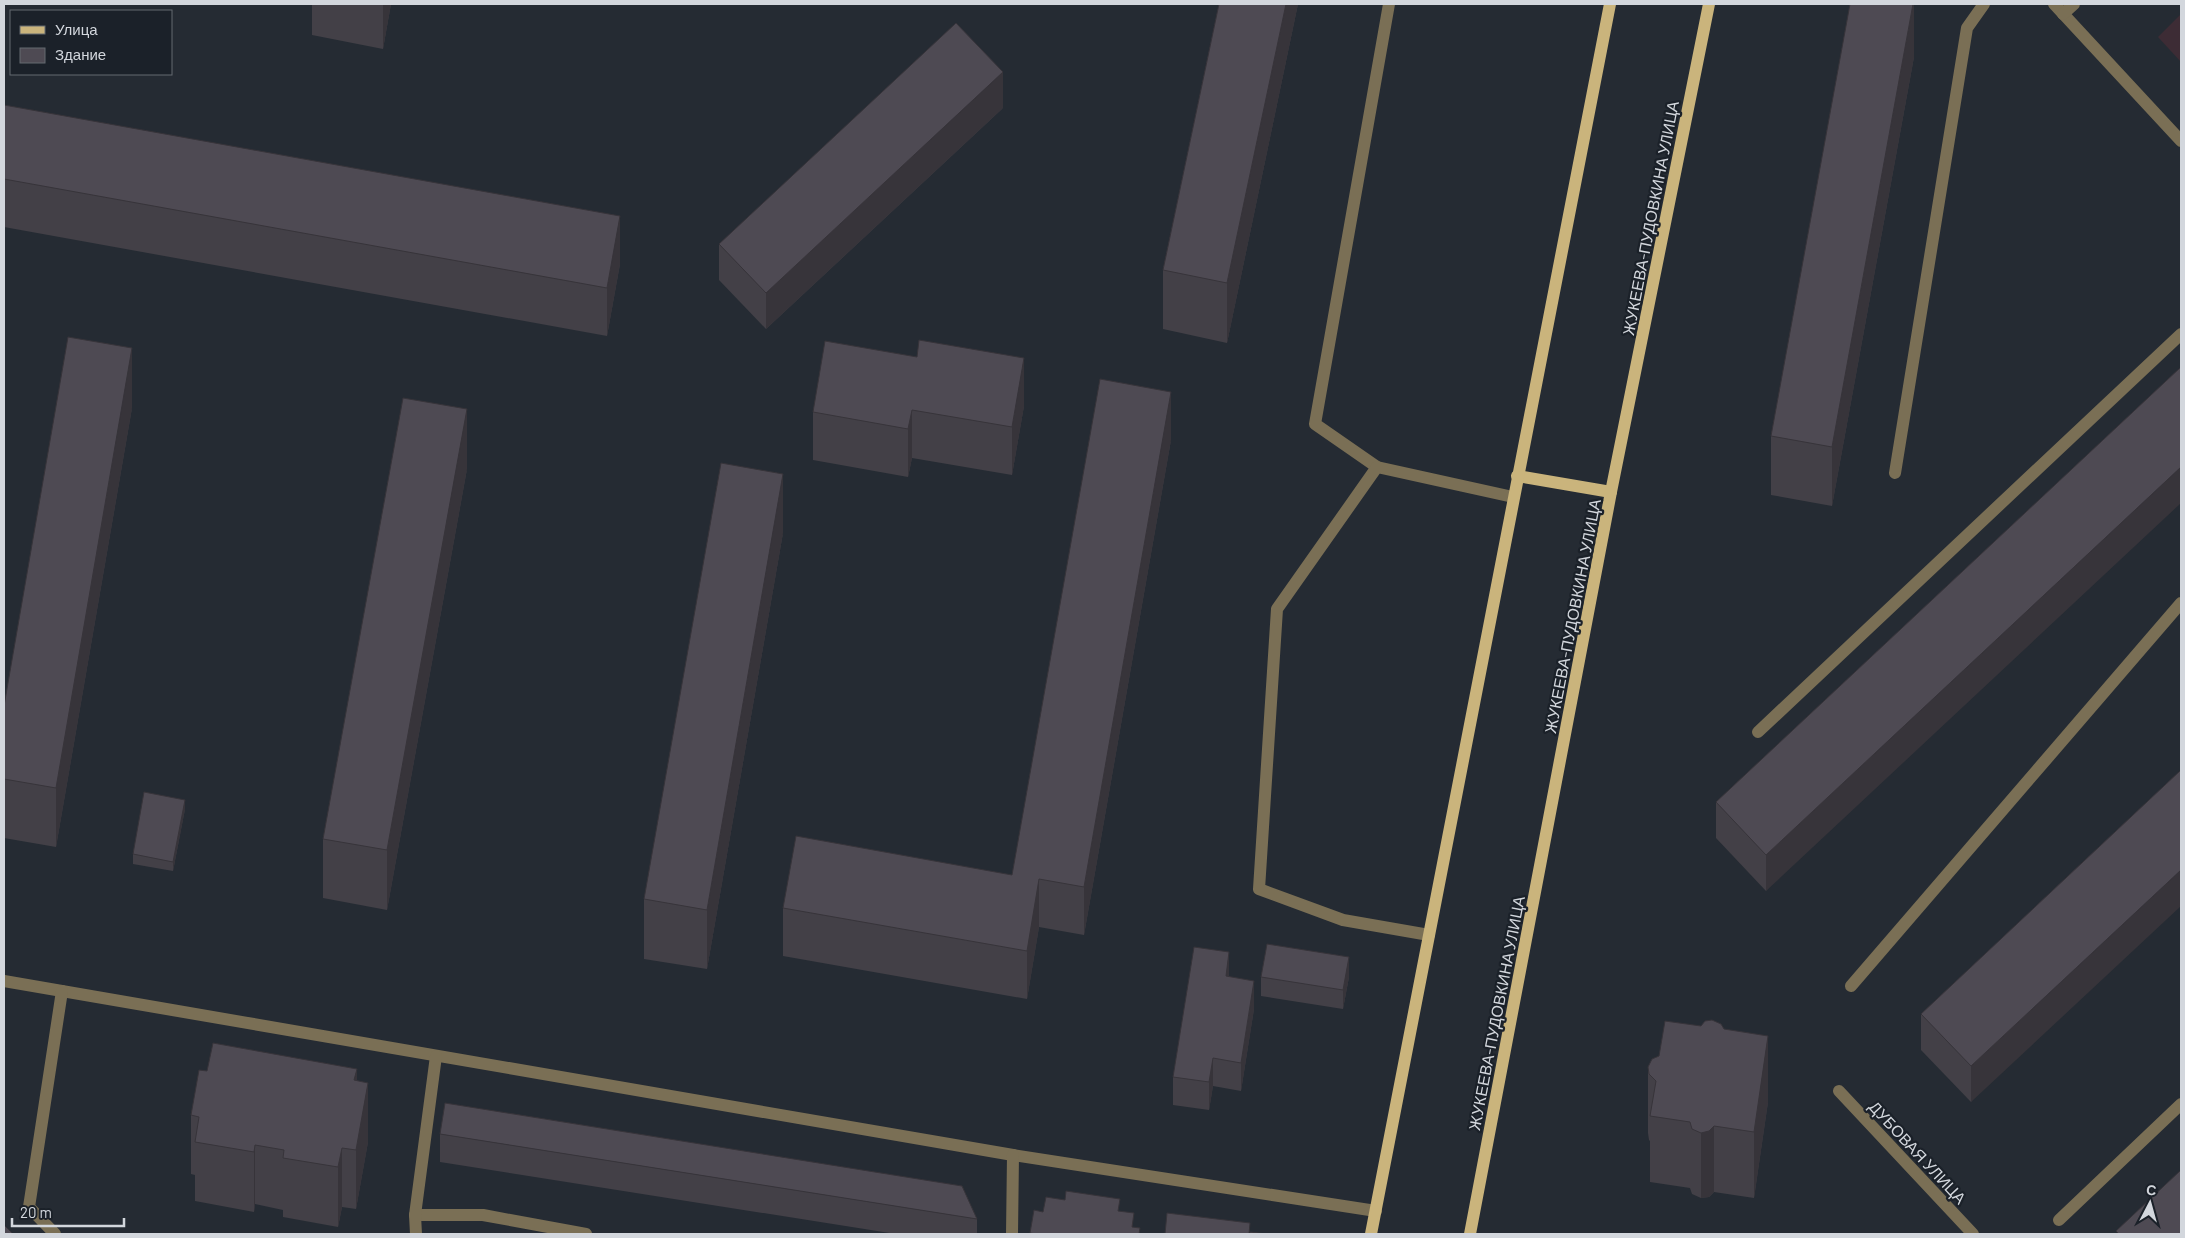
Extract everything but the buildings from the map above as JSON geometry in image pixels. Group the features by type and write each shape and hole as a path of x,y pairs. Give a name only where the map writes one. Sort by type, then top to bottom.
{"main road":[{"path":"1371,1234 1610,4"},
{"name":"ЖУКЕЕВА-ПУДОВКИНА УЛИЦА","path":"1470,1234 1612,492 1709,4"},
{"path":"1517,476 1612,492"}],"street":[{"path":"1389,4 1315,424 1377,467 1513,497"},
{"path":"1895,474 1967,28 1984,4"},
{"path":"2054,4 2181,141"},
{"path":"2064,14 2074,4"},
{"path":"1758,732 2181,334"},
{"path":"1377,467 1277,609 1259,889 1343,920 1429,935"},
{"path":"1851,986 2181,603"},
{"path":"4,981 1013,1155 1376,1211"},
{"path":"55,1234 29,1208 62,991"},
{"path":"416,1234 415,1215 436,1056"},
{"name":"ДУБОВАЯ УЛИЦА","path":"1839,1091 1973,1234"},
{"path":"2059,1220 2181,1104"},
{"path":"1012,1234 1013,1155"},
{"path":"415,1215 483,1215 586,1234"}],"shaded area":[{"path":"2181,14 2181,62 2158,37"}]}
